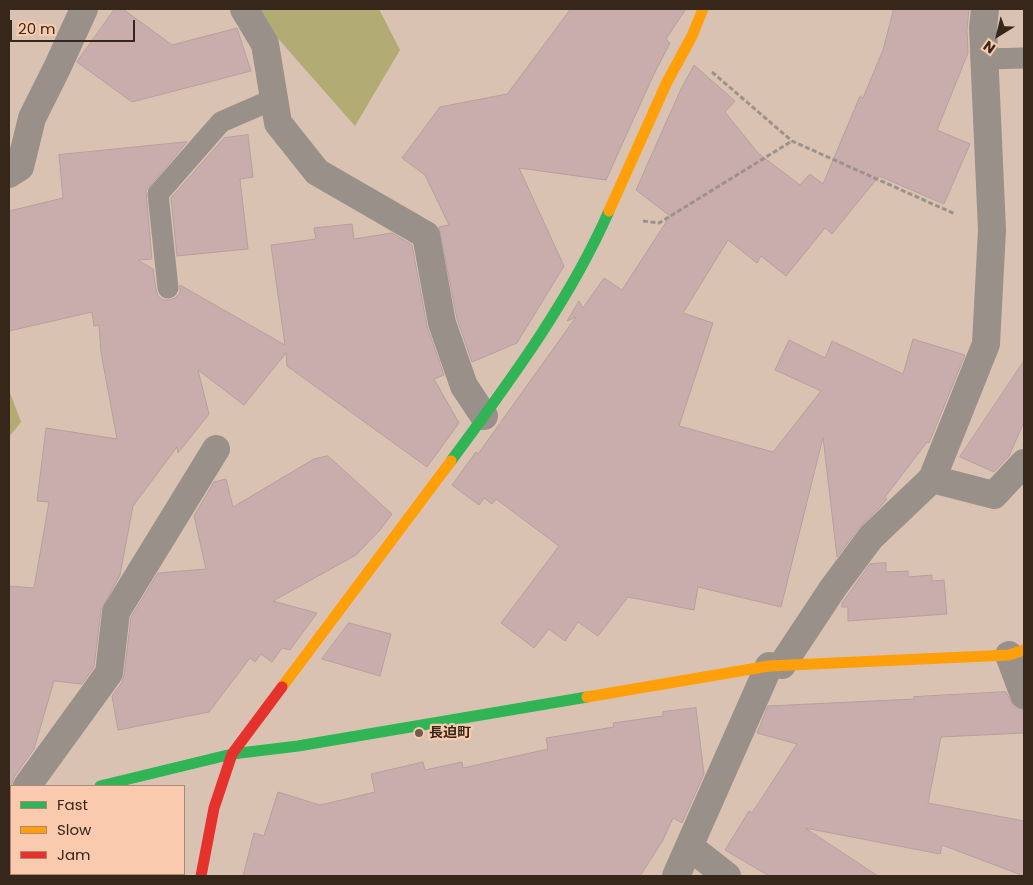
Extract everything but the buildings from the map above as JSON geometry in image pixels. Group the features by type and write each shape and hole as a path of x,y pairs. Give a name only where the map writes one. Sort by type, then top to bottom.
{"street":[{"path":"9,174 20,167 32,118 84,9"},
{"path":"244,9 265,44 278,123 317,172 426,235 442,323 464,386 484,416"},
{"path":"201,876 214,808 232,754 534,346 594,246 667,82 692,36 703,9"},
{"path":"676,876 775,665 871,537 932,479 986,344 992,230 983,28 985,9"},
{"path":"27,785 108,673 116,612 216,449"},
{"path":"932,479 994,495 1024,462"},
{"path":"104,785 232,754 298,746 775,665 1017,653 1024,695"},
{"path":"690,847 727,876"}],"lane":[{"path":"985,59 1024,58"},
{"path":"168,288 158,194 221,122 274,99"}],"path":[{"path":"685,49 792,141 992,230"},
{"path":"608,216 659,223 792,141"}],"shaded area":[{"path":"252,9 379,9 400,50 355,126"},
{"path":"9,390 21,422 9,437"}],"traffic: fast":[{"path":"451,461 537,341 576,277 609,211"},
{"path":"104,785 232,754 298,746 587,697"}],"traffic: slow":[{"path":"609,211 667,82 692,36 703,9"},
{"path":"282,687 451,461"},
{"path":"587,697 769,666 1009,655 1024,650"}],"traffic: jam":[{"path":"201,876 214,808 232,754 282,687"}],"place":[{"name":"長迫町","path":"419,733"}]}
